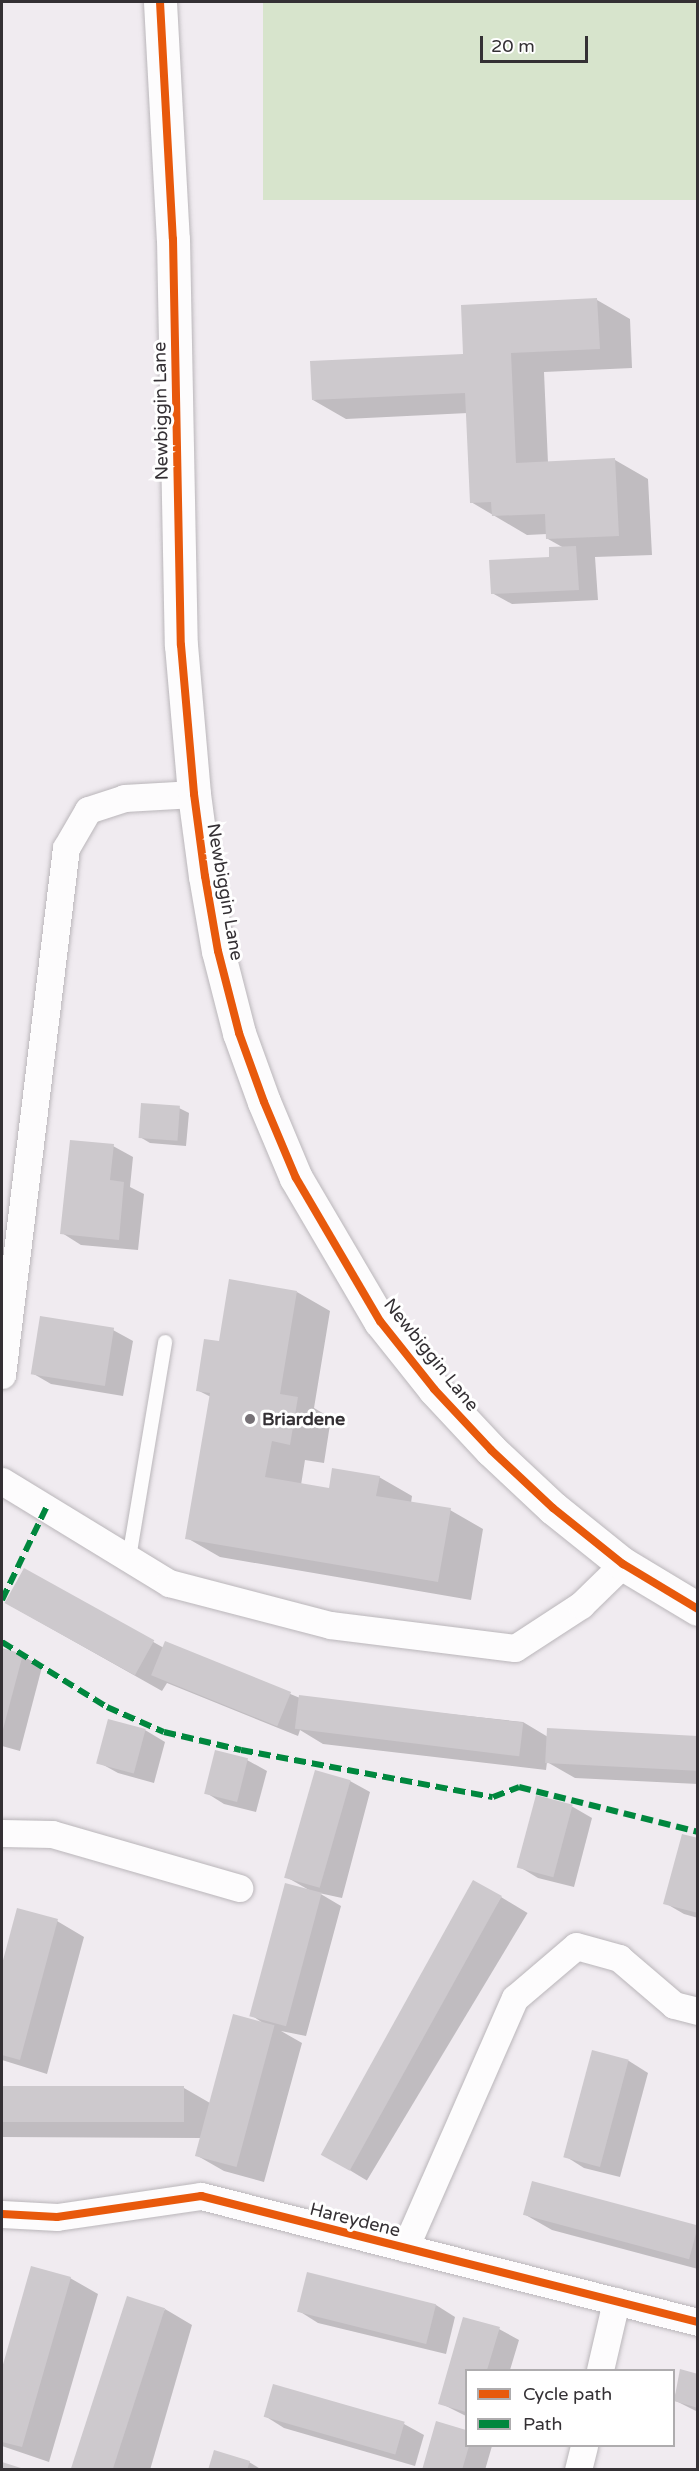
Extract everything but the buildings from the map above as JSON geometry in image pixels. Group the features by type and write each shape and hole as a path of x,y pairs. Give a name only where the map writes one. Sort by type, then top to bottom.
{"street":[{"name":"Newbiggin Lane","path":"160,2 173,239 182,645 194,794 218,951 239,1033 264,1102 302,1188 380,1321 434,1389 491,1450 553,1508 623,1564 698,1609"},
{"path":"2,1375 66,849 88,810 124,798 194,794"},
{"path":"2,1481 169,1583 330,1625 515,1648 581,1605 623,1564"},
{"path":"2,1833 51,1834 239,1888"},
{"name":"Hareydene","path":"405,2248 515,1998 576,1946 619,1958 674,2005 698,2011"},
{"name":"Hareydene","path":"2,2214 57,2217 201,2196 698,2322"},
{"path":"600,2369 616,2301"},
{"path":"578,2469 584,2447"}],"lane":[{"path":"129,1558 165,1341"}],"green space":[{"path":"263,2 697,2 697,200 263,200"}],"marked path":[{"path":"2,1600 46,1508"},
{"path":"2,1642 107,1707 164,1732 241,1750 493,1797 519,1787 698,1832"}],"cycle path":[{"path":"160,2 173,239 181,645 194,794 205,876 218,951 239,1033 264,1102 296,1178 380,1321 434,1389 491,1450 553,1508 623,1564 698,1609"},
{"path":"2,2214 57,2217 201,2196 698,2322"}],"place":[{"name":"Briardene","path":"250,1419"}]}
